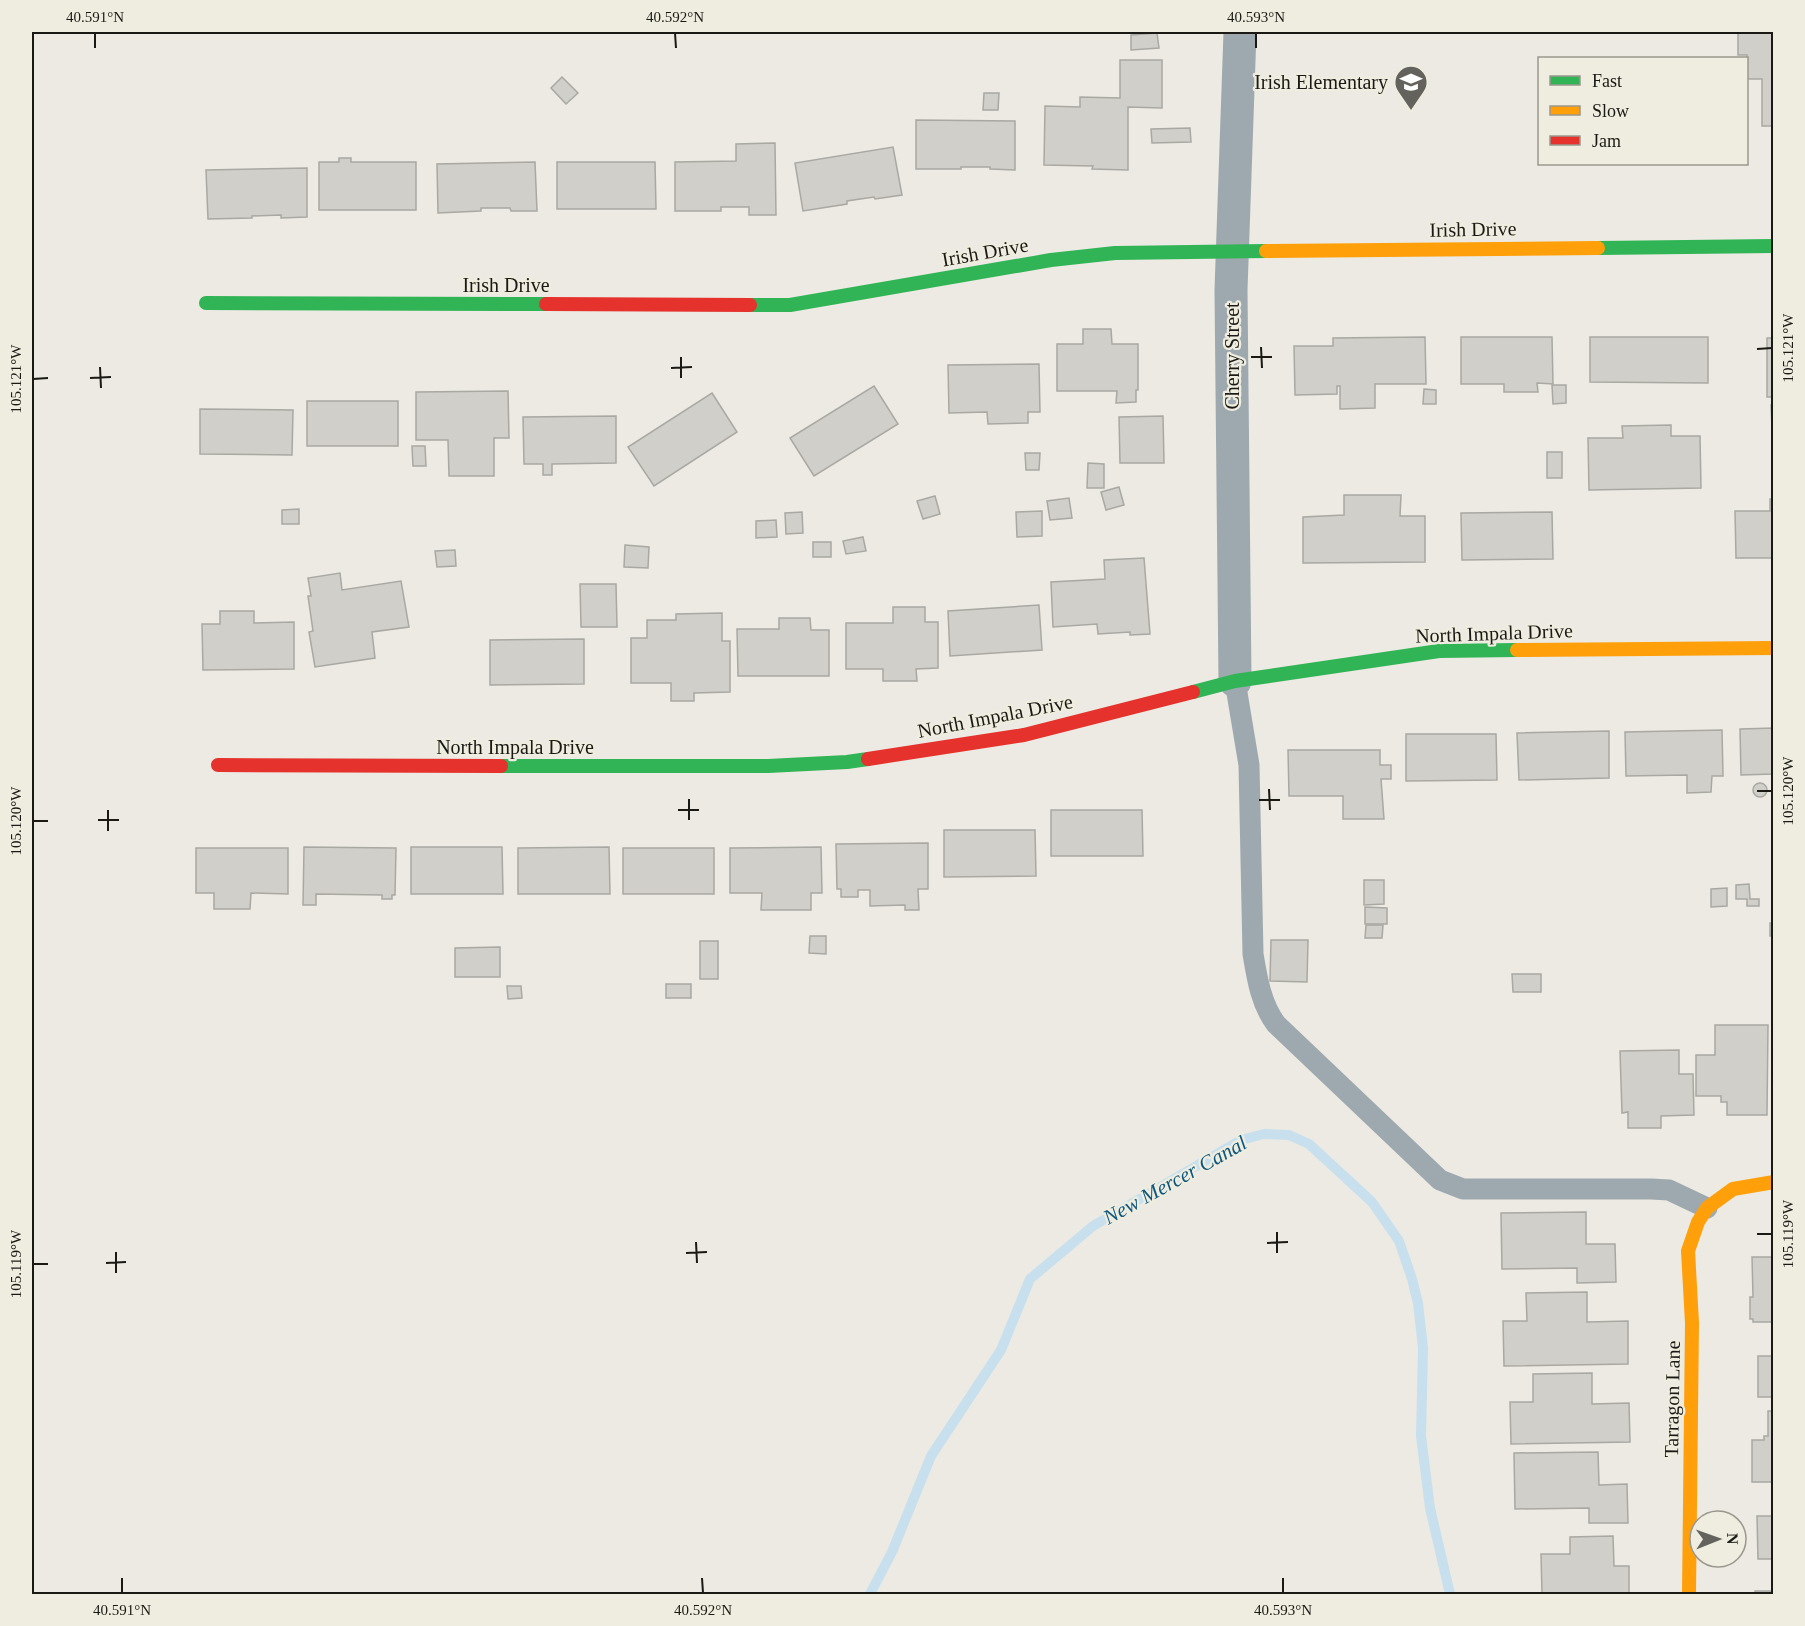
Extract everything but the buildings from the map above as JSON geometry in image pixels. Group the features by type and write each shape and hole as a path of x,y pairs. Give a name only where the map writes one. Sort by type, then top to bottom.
{"street":[{"name":"Cherry Street","path":"1235,681 1232,302 1240,32"},
{"name":"Irish Drive","path":"206,303 790,305 1051,260 1115,253 1773,246"},
{"name":"North Impala Drive","path":"218,765 660,768 847,762 1024,735 1235,681 1439,651 1773,648"},
{"path":"1707,1208 1733,1189 1773,1182"},
{"name":"Tarragon Lane","path":"1689,1594 1692,1323 1688,1251 1698,1222 1707,1208"}],"lane":[{"path":"1235,681 1249,765 1253,954 1257,982 1269,1014 1276,1024 1440,1180 1453,1187 1463,1189 1669,1190 1707,1208"}],"waterway":[{"name":"New Mercer Canal","path":"870,1594 892,1552 931,1456 1001,1350 1030,1279 1093,1226 1241,1140 1264,1134 1289,1135 1309,1144 1372,1202 1399,1241 1418,1303 1423,1348 1421,1436 1430,1508 1450,1594"}],"traffic: fast":[{"path":"1598,248 1774,246"},
{"path":"750,305 790,305 1051,260 1115,253 1266,251"},
{"path":"206,303 546,304"},
{"path":"1193,692 1235,681 1439,651 1517,650"},
{"path":"501,766 768,766 868,759"}],"traffic: slow":[{"path":"1266,251 1598,248"},
{"path":"1517,650 1774,648"},
{"path":"1689,1594 1692,1323 1688,1251 1698,1222 1707,1208 1733,1189 1774,1182"}],"traffic: jam":[{"path":"546,304 750,305"},
{"path":"868,759 1024,735 1193,692"},
{"path":"218,765 501,766"}],"place":[{"name":"Irish Elementary","path":"1411,111"}]}
